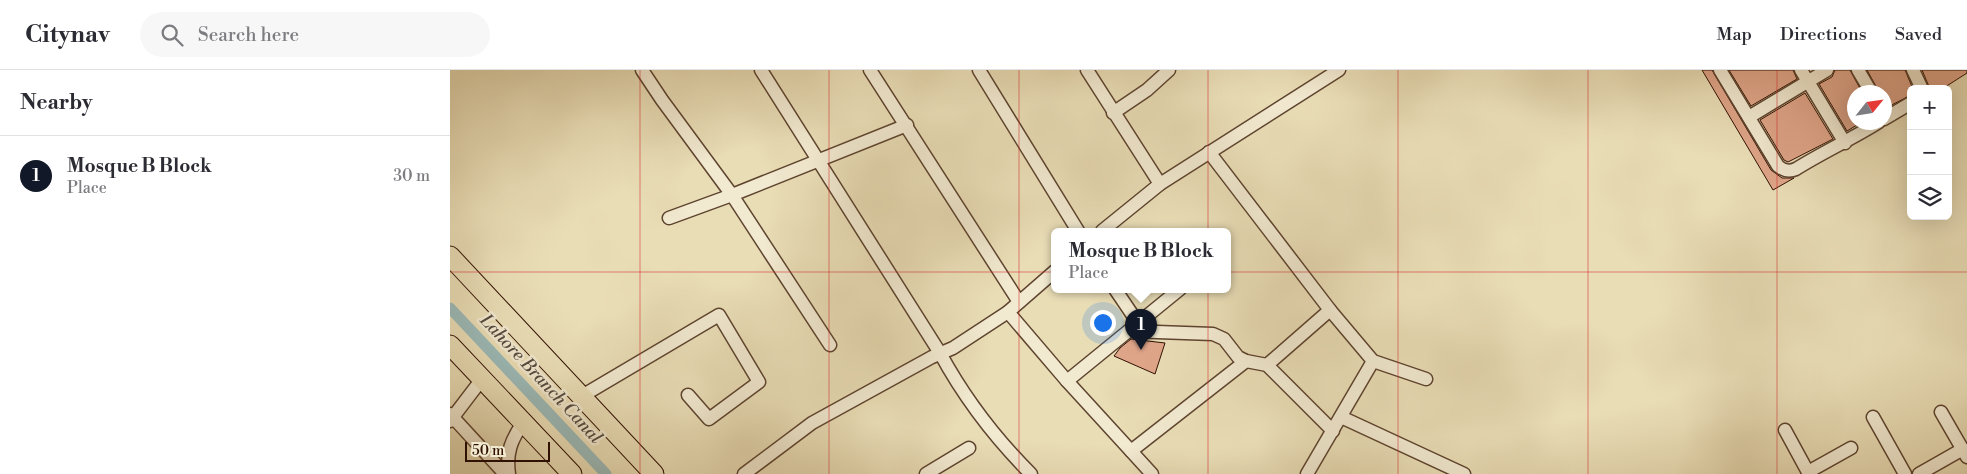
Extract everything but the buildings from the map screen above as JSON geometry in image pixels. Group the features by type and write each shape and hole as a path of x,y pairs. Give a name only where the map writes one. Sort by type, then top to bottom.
{"highway":[{"path":"450,256 654,474"},
{"path":"450,345 572,474"}],"street":[{"path":"642,70 732,195 830,345"},
{"path":"761,70 940,353 954,379 983,421 1031,474"},
{"path":"870,70 1019,302"},
{"path":"979,70 1076,228"},
{"path":"1086,70 1160,184"},
{"path":"1113,113 1147,90 1169,70"},
{"path":"1106,228 1160,184 1339,70"},
{"path":"1720,70 1778,166 1786,171 1790,172 1866,130"},
{"path":"1801,70 1845,143"},
{"path":"1749,117 1827,70"},
{"path":"1858,70 1867,85"},
{"path":"1913,70 1920,85"},
{"path":"1892,115 1907,106"},
{"path":"669,218 732,195 907,125"},
{"path":"1209,152 1330,310 1372,361 1426,379"},
{"path":"744,474 812,424 952,348 1008,312 1051,274"},
{"path":"1117,293 1133,327"},
{"path":"1066,382 1175,293"},
{"path":"1267,365 1330,310"},
{"path":"1008,312 1066,382 1152,474"},
{"path":"582,396 719,315 759,382 709,419 688,394"},
{"path":"1133,327 1216,334 1224,339 1238,357 1267,365 1333,431"},
{"path":"1131,451 1246,360"},
{"path":"1307,474 1372,361"},
{"path":"482,379 451,418 506,474"},
{"path":"1919,474 1965,453 1941,412"},
{"path":"1341,417 1464,474"},
{"path":"1872,418 1905,474"},
{"path":"509,474 510,443 523,423"},
{"path":"1785,430 1808,473 1851,448"},
{"path":"926,474 969,448"}],"waterway":[{"name":"Lahore Branch Canal","path":"450,308 606,474"}],"place":[{"name":"Mosque B Block","path":"1141,350"}]}
